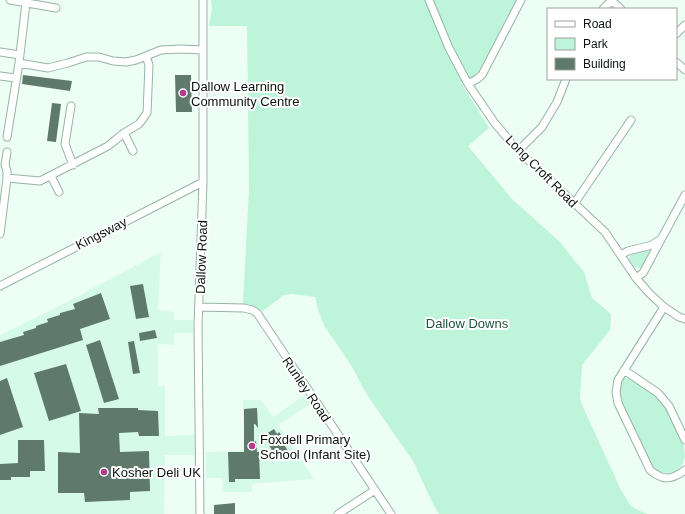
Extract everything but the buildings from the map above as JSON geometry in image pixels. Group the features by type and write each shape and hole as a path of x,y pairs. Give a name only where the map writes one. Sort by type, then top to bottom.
{"street":[{"path":"10,0 56,8"},
{"name":"Dallow Road","path":"200,514 198,326 203,182 203,0"},
{"name":"Long Croft Road","path":"429,0 448,48 468,84 494,122 524,156 605,232 636,278 649,293 664,307 679,317 685,319"},
{"path":"468,84 482,75 521,0"},
{"path":"604,8 612,0 620,8"},
{"path":"7,137 19,63 26,3"},
{"path":"677,33 685,24"},
{"path":"19,63 48,68 86,58 99,57 113,61 126,62 136,60 161,50 203,50"},
{"path":"0,52 20,55"},
{"path":"7,178 40,181 108,146 124,133 139,124 147,113 149,65 146,56"},
{"path":"677,63 685,70"},
{"path":"0,76 16,78"},
{"path":"519,150 542,127 557,102 566,80"},
{"path":"71,106 65,144 73,165"},
{"path":"574,204 631,120"},
{"path":"124,133 133,151"},
{"path":"0,234 7,178 5,165 7,152"},
{"path":"51,176 59,192"},
{"name":"Kingsway","path":"0,286 203,182"},
{"path":"636,278 643,273 685,195"},
{"path":"621,255 628,251 652,245 662,238"},
{"name":"Runley Road","path":"199,306 244,308 257,313 391,514"},
{"path":"664,307 618,380 616,392 618,403 650,470 656,475 668,478 678,476 685,470"},
{"path":"624,370 658,393 670,406 685,440"},
{"path":"338,514 376,490"}],"shaded area":[{"path":"161,252 158,310 174,312 174,320 193,320 193,333 174,333 174,345 158,344 158,387 165,385 165,436 194,435 195,455 165,455 164,514 0,514 0,335 69,301"},
{"name":"Foxdell Primary School (Infant Site)","path":"306,394 312,403 278,425 314,479 252,484 252,492 223,492 223,478 206,478 206,452 244,451 243,400 261,400 273,417"}],"green space":[{"name":"Dallow Downs","path":"211,0 517,0 481,70 461,83 489,128 468,146 512,199 559,241 584,272 592,298 611,314 610,330 582,365 580,400 620,488 630,505 648,514 439,514 413,461 367,395 351,365 325,327 319,313 315,297 293,294 284,295 263,311 243,303 249,189 247,26 209,26 212,8"},
{"path":"653,248 642,268 634,267 629,260 631,253"},
{"path":"625,378 634,379 652,391 669,412 683,442 685,456 682,465 675,472 667,473 655,471 622,408 619,394 622,380"}],"place":[{"name":"Dallow Learning Community Centre","path":"183,93"},
{"name":"Foxdell Primary School (Infant Site)","path":"252,446"},
{"name":"Kosher Deli UK","path":"104,472"}]}
